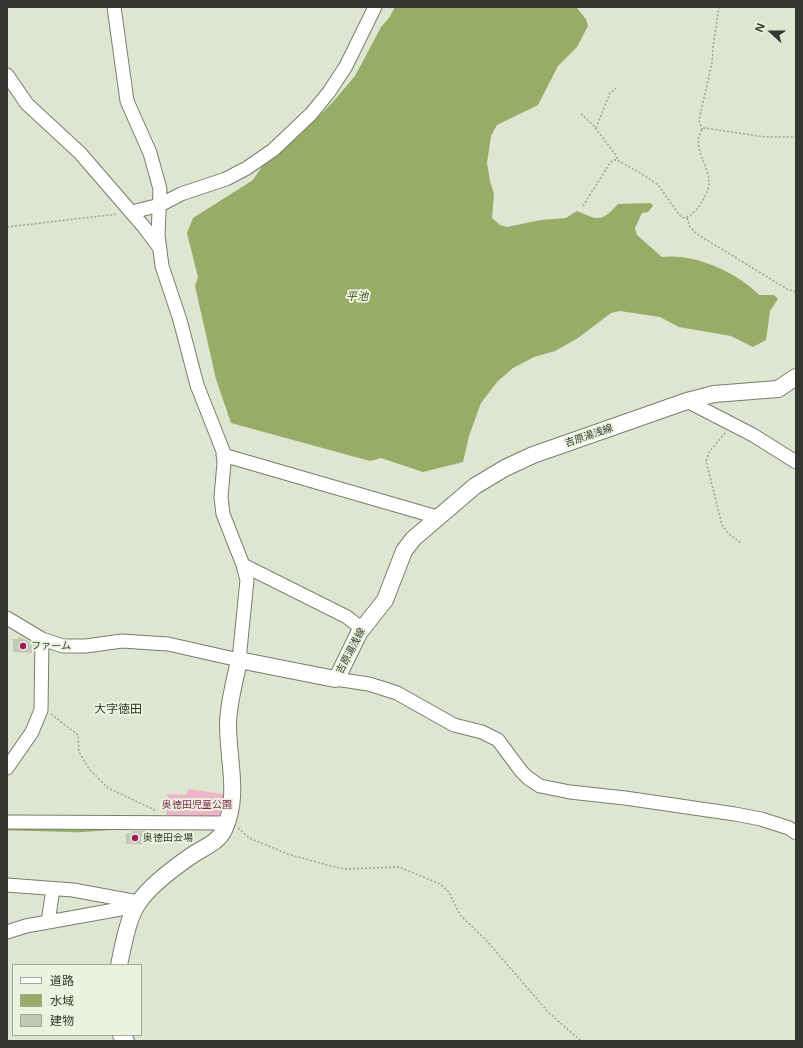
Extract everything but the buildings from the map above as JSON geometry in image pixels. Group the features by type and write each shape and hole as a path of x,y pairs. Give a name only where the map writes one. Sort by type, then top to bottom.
{"main road":[{"name":"吉原湯浅線","path":"239,660 335,678 338,676 362,629 385,600 409,543 418,533 475,486 505,468 533,455 603,432 687,401 714,394 778,389 796,378"},
{"path":"119,964 127,929 137,904 156,885 190,857 218,838 228,820 233,777 228,720 239,660"}],"street":[{"path":"7,618 42,639 63,646 86,646 122,641 168,644 239,660 247,588 243,565 223,514 220,497 223,455 197,386 180,320 162,266 158,228 160,189 155,169 132,116 125,93 114,7"},
{"path":"132,212 160,205 181,194 220,181 242,171 273,150 291,135 321,103 338,78 375,7"},
{"path":"7,75 26,104 80,153 132,212 159,247"},
{"path":"687,401 732,423 796,462"},
{"path":"223,455 437,517"},
{"path":"243,565 347,617 362,629"},
{"path":"7,768 32,732 41,710 42,639"},
{"path":"335,678 369,684 391,691 406,697 454,725 482,732 498,740 521,771 540,786 570,792 624,798 734,814 761,819 790,828 796,833"},
{"path":"7,822 228,820"},
{"path":"7,885 73,890 137,904"},
{"path":"48,922 53,889"},
{"path":"7,932 137,904"}],"path":[{"path":"583,206 612,160 617,160 658,185 681,216 687,218 692,216 709,186 699,143 702,130 699,120 712,63 719,7"},
{"path":"596,128 610,94 616,88"},
{"path":"581,114 596,128 616,155 617,160"},
{"path":"702,130 712,128 766,137 796,138"},
{"path":"7,227 132,212"},
{"path":"687,218 690,227 697,234 786,289 796,292"},
{"path":"732,423 709,452 706,465 722,525 728,533 741,543"},
{"path":"41,710 54,715 78,735 79,752 89,769 108,788 159,813"},
{"path":"228,820 249,838 288,854 345,869 399,867 440,884 449,892 460,915 486,940 549,1013 580,1041"}],"green space":[{"name":"奥徳田児童公園","path":"189,789 227,795 222,820 183,821 166,814 169,801 167,794 186,795"}],"water":[{"name":"平池","path":"395,7 576,7 586,19 588,26 577,47 558,66 538,105 497,125 491,136 487,163 494,194 492,218 500,225 507,227 541,220 566,218 577,211 595,218 599,218 603,217 618,204 651,203 653,206 648,212 642,213 635,228 637,235 662,257 688,258 701,261 739,279 759,295 774,295 778,299 770,311 766,340 753,347 731,336 679,327 660,317 620,311 611,313 578,338 555,351 534,357 513,368 497,382 481,403 469,436 463,462 423,472 381,458 370,461 231,423 216,379 195,286 198,277 187,233 193,218 253,180 269,156 307,128 332,103 355,76 381,27 389,18"}],"waterway":[{"path":"7,829 79,831 108,829"}],"place":[{"name":"ファーム","path":"23,646"},
{"name":"奥徳田会場","path":"135,838"}],"district":[{"name":"大字徳田","path":"118,710"}]}
